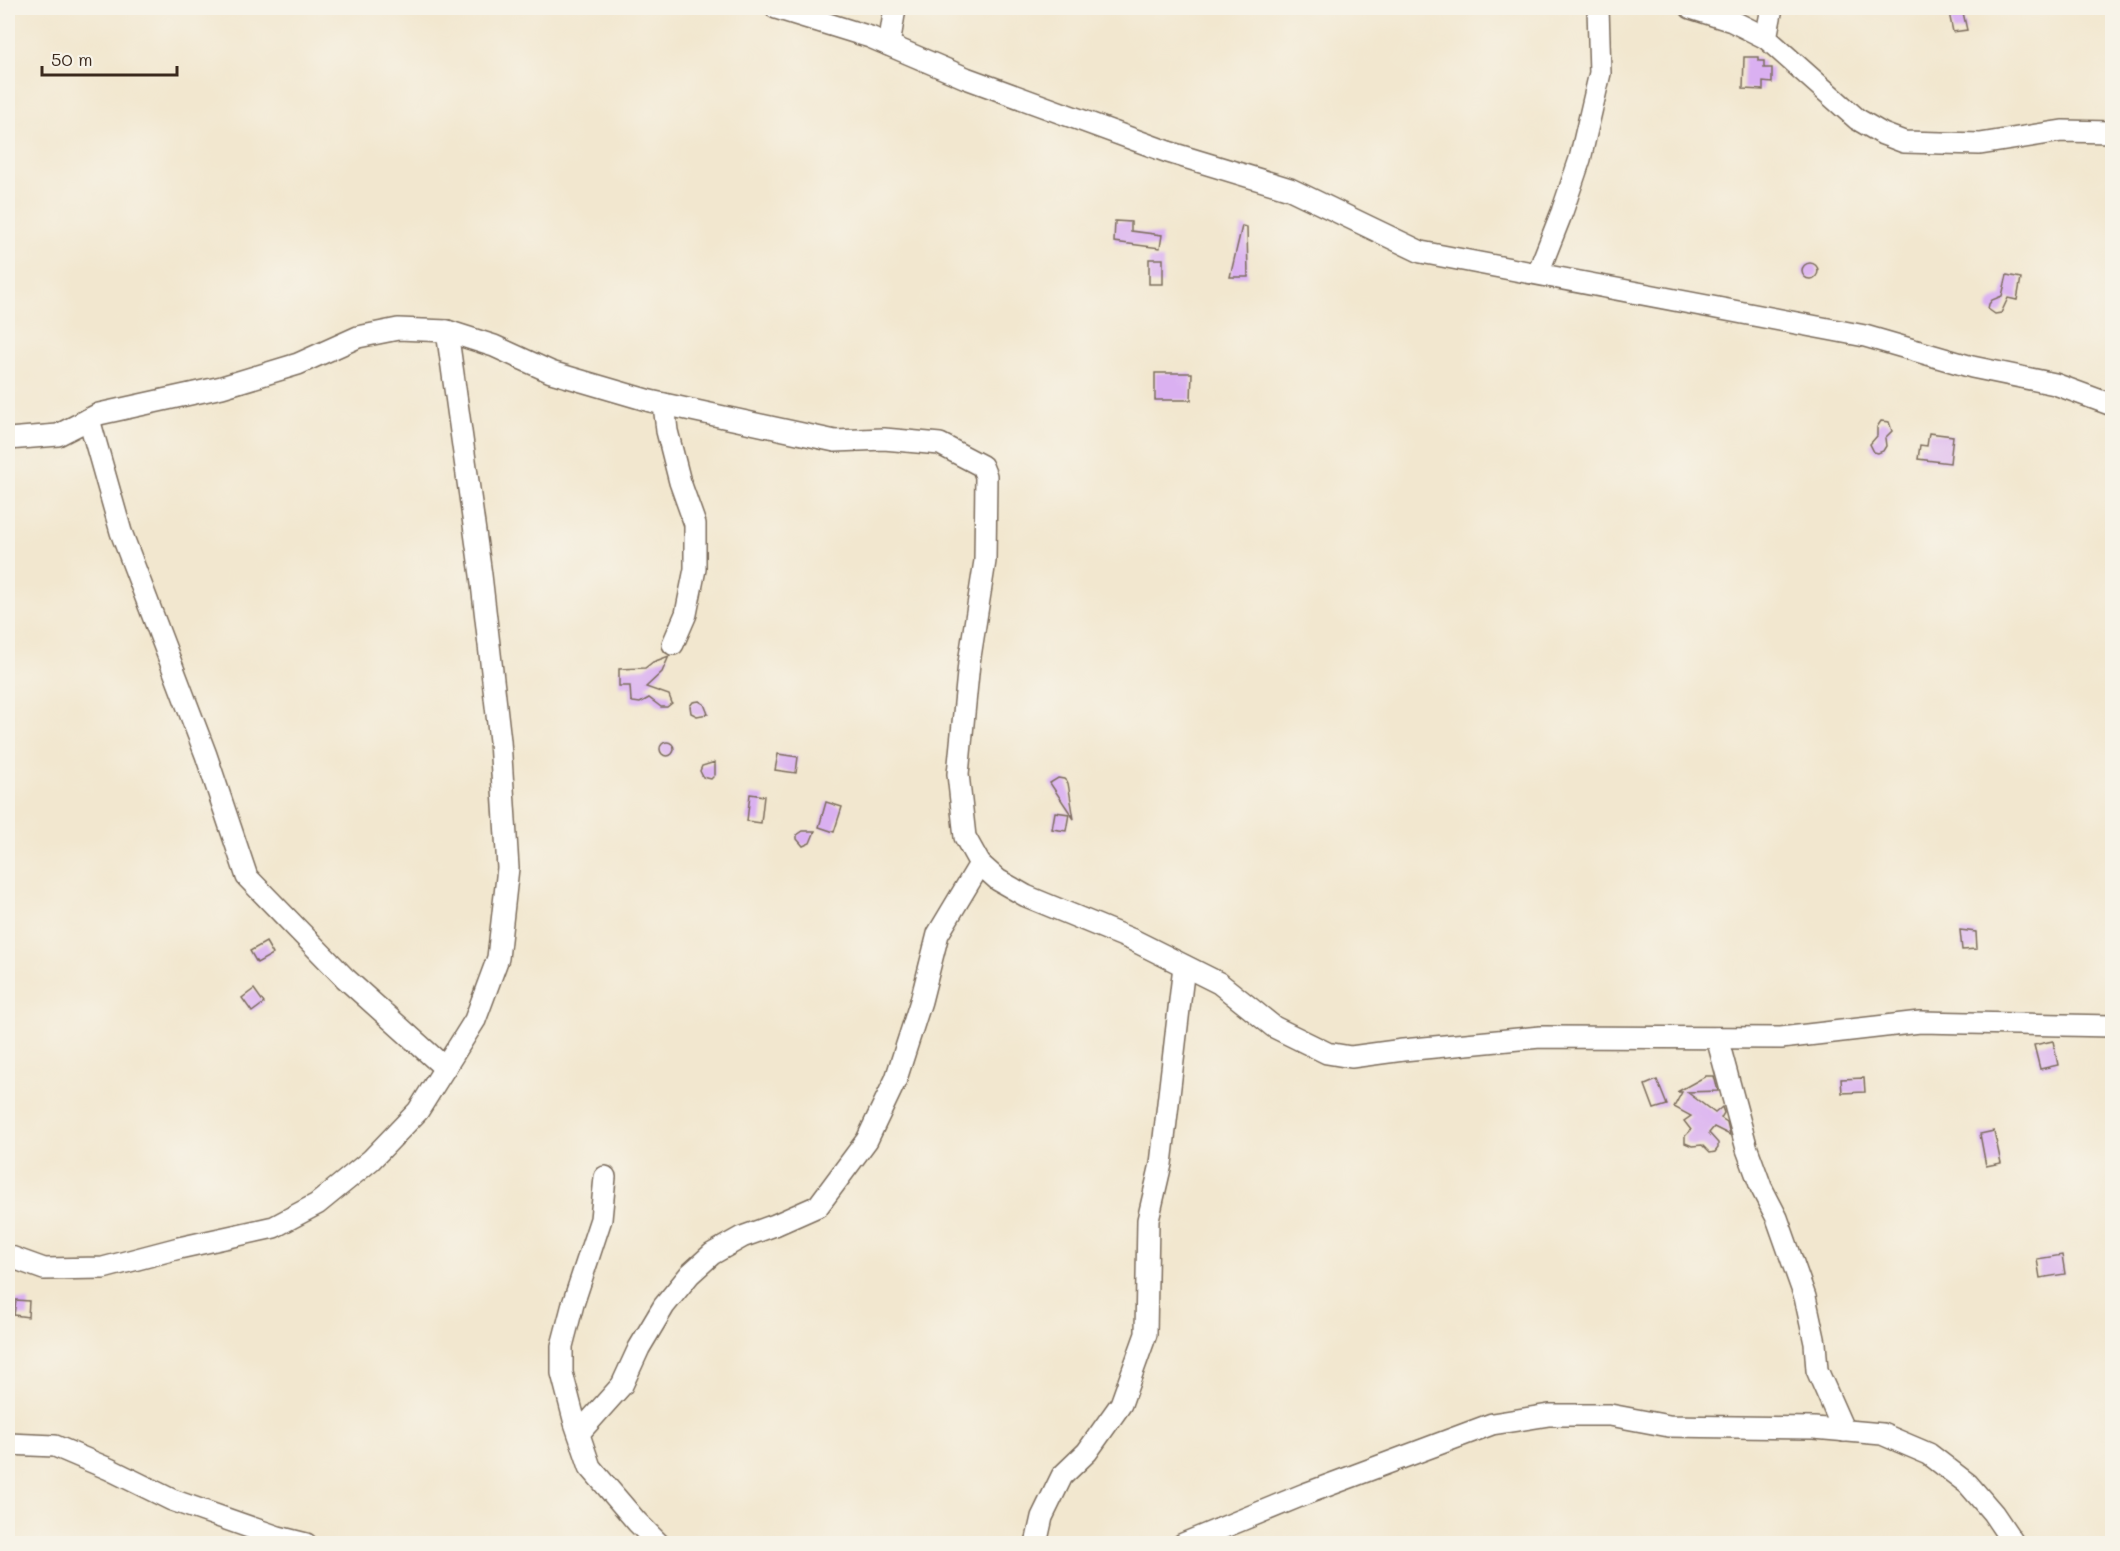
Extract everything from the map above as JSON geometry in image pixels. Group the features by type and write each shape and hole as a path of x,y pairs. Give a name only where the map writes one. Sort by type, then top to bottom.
{"street":[{"path":"777,8 870,37 966,78 1168,152 1290,189 1421,252 1865,336 1972,367 2055,384 2112,405"},
{"path":"889,45 895,8"},
{"path":"1538,273 1580,159 1600,73 1598,8"},
{"path":"1691,8 1732,21 1766,38 1857,119 1883,134 1904,142 1980,144 2062,131 2112,132"},
{"path":"1766,38 1772,8"},
{"path":"8,439 58,435 99,414 222,387 298,364 358,337 398,329 447,331 494,346 551,372 664,404 834,441 884,439 940,444 982,466 986,476 985,561 969,663 958,774 965,837 980,864 998,880 1026,896 1133,940 1219,983 1274,1027 1327,1053 1351,1057 1540,1037 1781,1038 1920,1022 2112,1026"},
{"path":"8,1256 44,1269 103,1269 179,1248 274,1227 317,1204 371,1160 418,1111 475,1020 498,958 508,868 496,705 481,575 447,331"},
{"path":"664,404 667,431 680,482 695,524 695,569 686,614 673,644"},
{"path":"89,419 121,532 206,755 248,877 345,978 445,1068"},
{"path":"579,1433 622,1385 639,1348 664,1306 690,1274 712,1254 742,1237 818,1206 867,1140 896,1078 921,1001 938,934 980,864"},
{"path":"1036,1544 1042,1517 1062,1476 1087,1452 1121,1404 1146,1334 1148,1220 1161,1164 1184,966"},
{"path":"1717,1038 1748,1149 1761,1187 1777,1218 1804,1297 1815,1343 1817,1370 1844,1431"},
{"path":"605,1178 601,1219 573,1304 562,1346 562,1373 591,1467 637,1522 659,1544"},
{"path":"1183,1544 1326,1485 1492,1424 1549,1415 1610,1415 1669,1426 1814,1428 1882,1434 1929,1454 1968,1484 1993,1513 2014,1544"},
{"path":"8,1444 55,1446 110,1469 172,1500 278,1537 306,1544"}],"building":[{"path":"1948,8 1962,8 1967,30 1953,32"},
{"path":"1744,57 1759,57 1759,61 1764,61 1764,68 1772,68 1772,83 1763,82 1763,90 1743,89"},
{"path":"1115,221 1131,222 1131,231 1162,235 1160,248 1114,242"},
{"path":"1242,226 1247,227 1248,277 1230,277"},
{"path":"1149,259 1163,259 1163,284 1149,284"},
{"path":"1810,263 1818,271 1810,279 1802,271"},
{"path":"2007,275 2021,278 2017,300 2008,298 2001,313 1995,314 1988,309 1989,304 1992,300 2002,296"},
{"path":"1155,373 1192,373 1191,400 1155,400"},
{"path":"1881,421 1889,422 1892,431 1885,438 1886,446 1883,451 1878,453 1874,452 1870,444 1877,436 1877,427"},
{"path":"1929,433 1953,436 1950,463 1918,459 1920,445 1927,446"},
{"path":"669,656 662,672 646,687 669,695 672,703 667,707 661,707 649,698 640,703 631,701 630,686 619,686 619,669 645,668"},
{"path":"699,701 704,704 708,714 697,716 691,713 690,706 693,702"},
{"path":"664,742 670,742 674,749 670,756 664,756 660,752 660,746"},
{"path":"778,754 798,757 796,773 775,770"},
{"path":"715,762 715,775 711,779 703,777 700,771 702,766"},
{"path":"1058,778 1068,783 1074,819 1050,783"},
{"path":"750,794 764,796 761,823 747,821"},
{"path":"826,802 842,807 834,832 819,827"},
{"path":"1055,812 1069,814 1066,831 1052,829"},
{"path":"803,831 815,831 810,843 803,846 797,839 797,835"},
{"path":"1960,930 1976,932 1977,949 1962,950"},
{"path":"266,942 273,954 257,963 250,951"},
{"path":"254,989 264,1003 252,1012 242,998"},
{"path":"2053,1041 2058,1065 2040,1069 2034,1045"},
{"path":"1706,1076 1714,1076 1718,1091 1687,1092 1715,1113 1722,1107 1724,1113 1721,1118 1727,1122 1730,1135 1714,1127 1709,1133 1718,1143 1718,1148 1715,1152 1710,1153 1702,1145 1692,1146 1685,1143 1685,1136 1691,1130 1684,1121 1691,1116 1674,1107 1682,1092 1677,1092"},
{"path":"1864,1078 1865,1092 1842,1093 1841,1079"},
{"path":"1657,1080 1667,1105 1654,1109 1645,1085"},
{"path":"1994,1131 2001,1163 1986,1166 1980,1134"},
{"path":"2062,1255 2065,1274 2040,1278 2037,1259"},
{"path":"16,1300 29,1301 28,1317 14,1315"}]}
